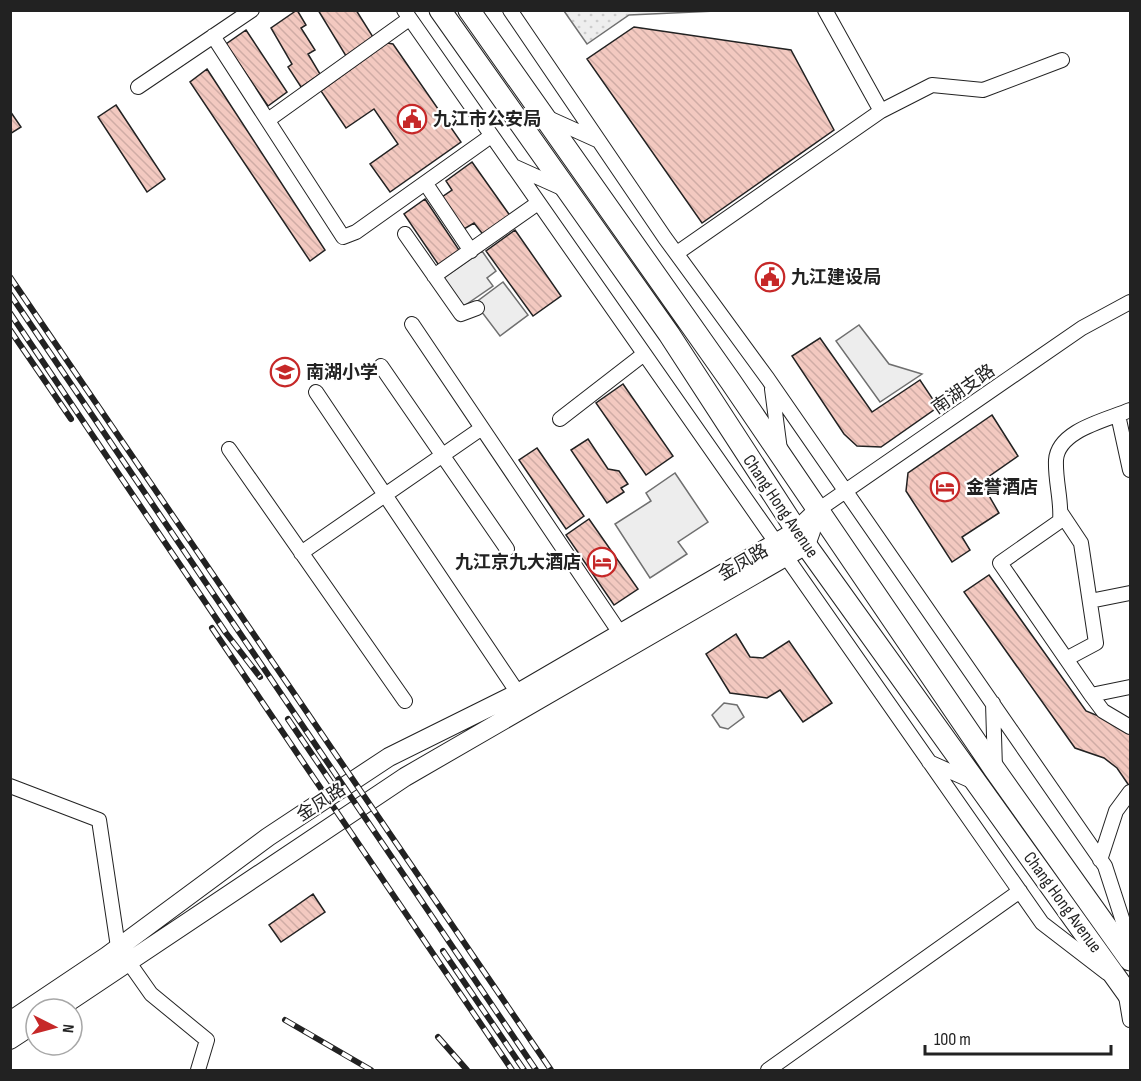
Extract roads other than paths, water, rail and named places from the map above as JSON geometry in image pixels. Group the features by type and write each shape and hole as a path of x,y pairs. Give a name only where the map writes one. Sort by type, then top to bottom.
{"highway":[{"name":"Chang Hong Avenue","path":"440,10 669,334 801,538 1127,992"},
{"name":"Chang Hong Avenue","path":"469,10 781,455 995,770 1131,960"}],"main road":[{"name":"金凤路","path":"10,1021 123,955 405,777 801,538 818,510"},
{"name":"金凤路","path":"72,997 239,857 389,757 518,693 620,633 780,550"},
{"path":"10,1040 24,1031"}],"street":[{"path":"138,87 252,10"},
{"path":"510,10 1105,866 1131,943"},
{"path":"825,10 881,111"},
{"path":"268,120 405,13 1042,923 1127,992 1131,1020"},
{"path":"213,36 343,237 356,232 426,184 490,136"},
{"path":"677,253 881,111 932,85 983,90 1062,60"},
{"path":"542,114 599,141"},
{"path":"511,165 566,190"},
{"path":"426,184 471,250"},
{"path":"435,276 538,203"},
{"path":"405,234 461,314 477,308"},
{"name":"南湖支路","path":"818,510 1082,328 1131,302"},
{"path":"412,324 620,633"},
{"path":"560,419 644,354"},
{"path":"381,366 507,549"},
{"path":"771,385 781,455"},
{"path":"316,392 518,693"},
{"path":"1131,470 1124,413 1068,437 1061,445 1056,459 1060,521 1000,563 1103,711 1131,727"},
{"path":"302,553 482,428"},
{"path":"228,448 405,701"},
{"path":"1061,513 1081,543 1096,643 1066,659"},
{"path":"1090,601 1131,593"},
{"path":"1091,695 1131,687"},
{"path":"993,703 995,770"},
{"path":"927,761 977,783"},
{"path":"10,786 99,820 123,955 151,994 207,1040 198,1071"},
{"path":"1100,860 1116,811 1130,792"},
{"path":"768,1071 1020,891"}],"railway":[{"path":"10,277 551,1070"},
{"path":"10,294 536,1070"},
{"path":"10,313 226,633 260,677"},
{"path":"10,330 71,419"},
{"path":"212,628 512,1070"},
{"path":"288,719 337,791"},
{"path":"443,951 524,1070"},
{"path":"285,1020 371,1070"},
{"path":"438,1037 467,1070"}],"place":[{"name":"九江市公安局","path":"412,119"},
{"name":"九江建设局","path":"770,277"},
{"name":"南湖小学","path":"285,372"},
{"name":"金誉酒店","path":"945,487"},
{"name":"九江京九大酒店","path":"602,562"}]}
